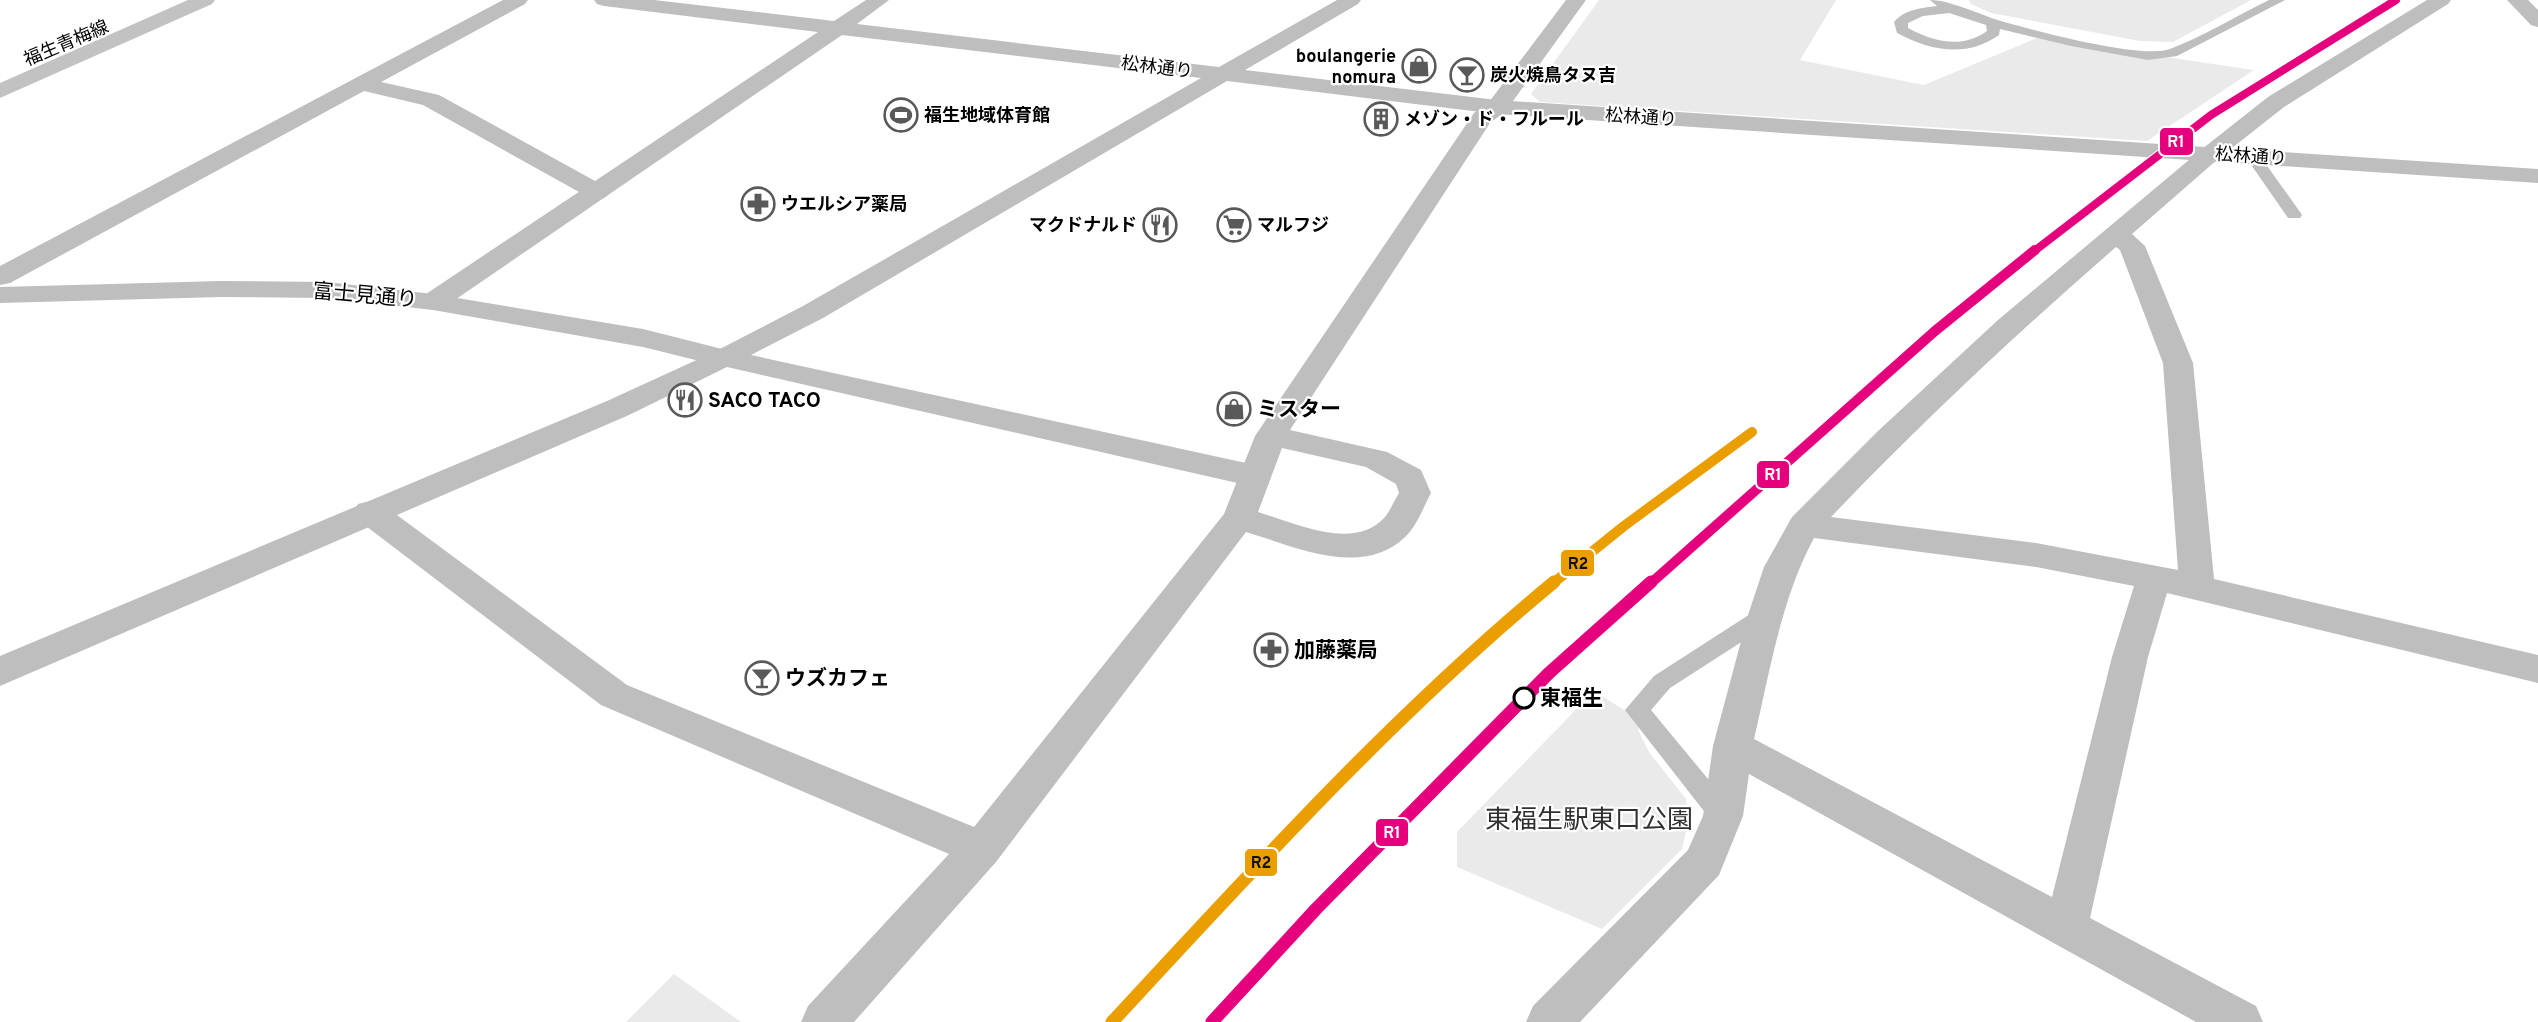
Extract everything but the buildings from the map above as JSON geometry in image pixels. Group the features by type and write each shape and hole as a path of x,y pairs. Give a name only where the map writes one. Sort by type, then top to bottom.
{"main road":[{"name":"福生青梅線","path":"0,71 164,0"},
{"path":"0,91 205,0"}],"street":[{"path":"0,277 518,0"},
{"name":"松林通り","path":"604,0 1497,106 2538,176"},
{"path":"433,302 879,0"},
{"path":"0,672 618,408 724,358 822,306 1351,0"},
{"path":"824,1022 981,849 1239,518 1271,436 1482,118 1497,106 1576,0"},
{"path":"1549,1022 1704,862 1723,816 1732,746 1766,615 1781,567 1804,525 1889,438 2008,326 2210,154 2276,102 2441,0"},
{"path":"2517,0 2538,21"},
{"path":"362,84 431,100 597,192"},
{"path":"2114,234 2132,246 2178,363 2197,587"},
{"name":"富士見通り","path":"0,295 199,290 327,290 433,302 643,338 1255,476"},
{"path":"1239,518 1338,547 1374,543 1397,525 1416,493 1410,478 1376,459 1271,436"},
{"path":"370,512 614,695 981,849"},
{"path":"1804,525 2036,555 2154,577 2538,669"},
{"path":"2066,927 2130,657 2154,577"},
{"path":"1732,746 2240,1022"}],"lane":[{"path":"1936,0 1970,18 2148,56 2172,53 2279,0"},
{"path":"1950,9 1908,16 1901,22 1902,30 1916,38 1935,44 1968,46 1985,40 1994,32 1992,23"},
{"path":"2253,156 2294,215"},
{"path":"1723,816 1637,710 1662,682 1766,615"}],"green space":[{"path":"1599,0 1836,0 1800,60 1924,85 2037,38 2254,70 2147,141 1540,102 1531,94"},
{"path":"1969,0 2251,0 2173,42 2140,41 1991,13 1971,4"},
{"name":"東福生駅東口公園","path":"1594,691 1637,718 1639,732 1649,752 1686,799 1689,819 1682,849 1602,929 1457,867 1457,832"},
{"path":"674,974 741,1022 626,1022"}],"transit line":[{"name":"R1","path":"1212,1022 1316,909 1549,673 1935,331 2018,263 2211,115 2396,0"},
{"name":"R2","path":"1112,1022 1350,770 1450,674 1501,627 1593,551 1752,432"}],"place":[{"name":"boulangerie nomura","path":"1419,66"},
{"name":"炭火焼鳥タヌ吉","path":"1467,75"},
{"name":"福生地域体育館","path":"901,115"},
{"name":"メゾン・ド・フルール","path":"1381,119"},
{"name":"ウエルシア薬局","path":"758,204"},
{"name":"マクドナルド","path":"1160,225"},
{"name":"マルフジ","path":"1234,225"},
{"name":"SACO TACO","path":"685,400"},
{"name":"ミスター","path":"1234,409"},
{"name":"加藤薬局","path":"1271,650"},
{"name":"ウズカフェ","path":"762,678"},
{"name":"東福生","path":"1524,698"}]}
